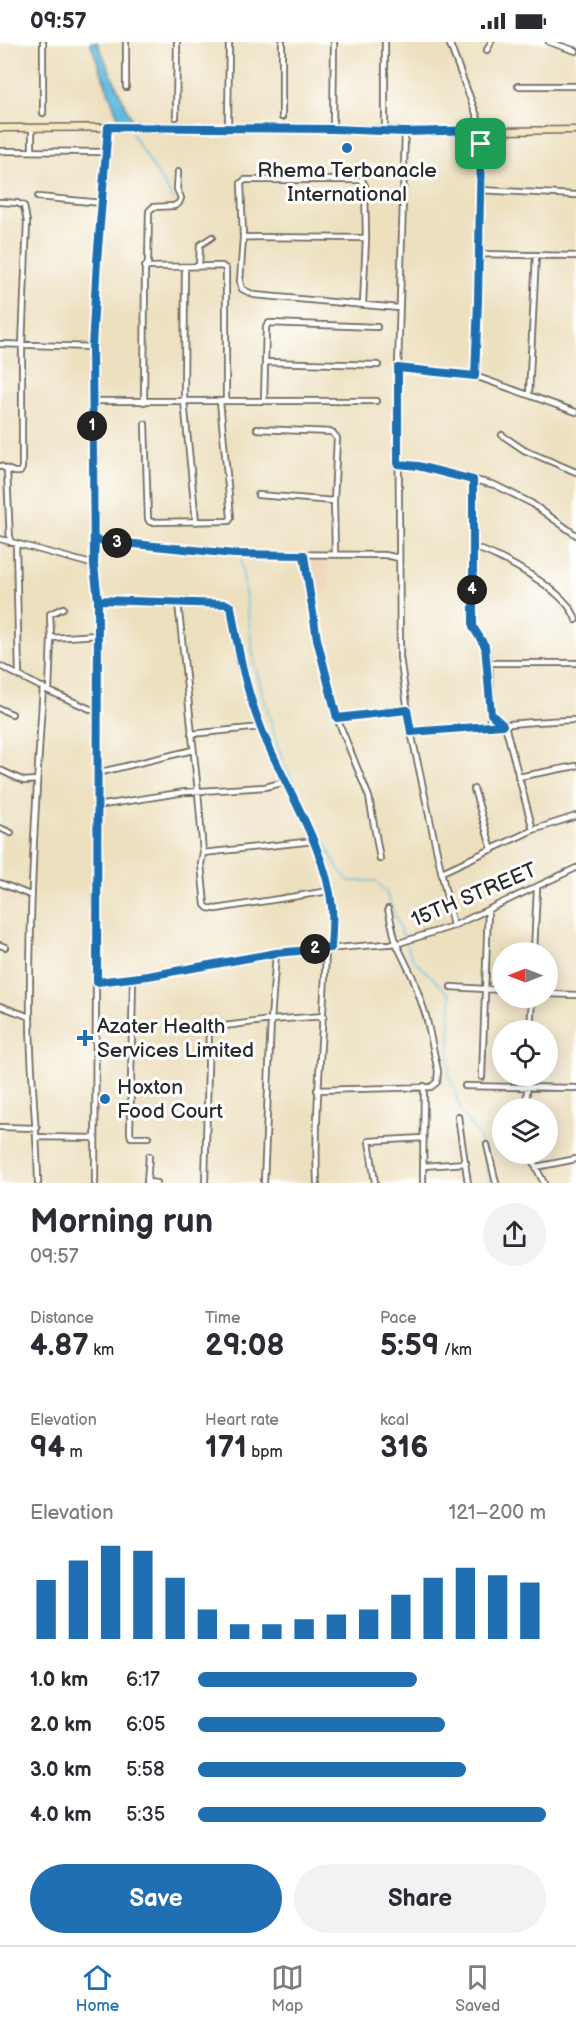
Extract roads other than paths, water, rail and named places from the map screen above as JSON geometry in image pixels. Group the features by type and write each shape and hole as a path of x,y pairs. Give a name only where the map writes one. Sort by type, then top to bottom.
{"main road":[{"path":"0,128 333,129 405,132 576,130"}],"street":[{"path":"43,42 43,113"},
{"path":"126,42 126,87"},
{"path":"176,117 177,42"},
{"path":"228,128 229,42"},
{"path":"282,42 282,117"},
{"path":"333,129 334,42"},
{"path":"385,42 385,130"},
{"path":"448,42 480,124 480,254 475,376"},
{"path":"487,50 490,42"},
{"path":"549,42 576,51"},
{"path":"518,86 576,86"},
{"path":"95,1183 98,600 94,565 92,347 108,127"},
{"path":"32,128 32,151"},
{"path":"405,132 398,368 400,657 411,732 453,926"},
{"path":"0,151 107,152"},
{"path":"144,402 145,267 148,263 149,211 153,207 174,206 179,203 181,198 177,189 178,172"},
{"path":"363,304 366,238 364,182 359,179 243,181 240,185 243,237 240,282 245,291 254,295 399,308"},
{"path":"480,190 576,195"},
{"path":"38,197 102,203"},
{"path":"0,202 21,204 27,215 22,346 22,468 17,473 0,466"},
{"path":"199,267 200,245 212,237"},
{"path":"243,237 366,238"},
{"path":"480,254 576,256"},
{"path":"529,395 536,255"},
{"path":"145,267 222,267 226,269 223,401 231,518 229,521 153,524 150,522 145,424"},
{"path":"185,267 184,401 196,522"},
{"path":"264,401 266,327 269,323 377,327"},
{"path":"0,345 92,347"},
{"path":"266,362 378,365"},
{"path":"398,368 475,376 576,412"},
{"path":"92,401 376,401"},
{"path":"257,429 332,432 335,434 337,438 334,501 335,555"},
{"path":"502,435 524,450 576,472"},
{"path":"398,464 418,466 507,490 531,503 576,535"},
{"path":"7,470 19,676"},
{"path":"473,480 473,627 476,635 483,641 488,663 491,714 489,725"},
{"path":"258,495 334,501"},
{"path":"0,540 94,565"},
{"path":"95,540 234,554 385,555 399,558"},
{"path":"472,547 496,555 515,565 557,595 574,612 576,620"},
{"path":"304,555 317,639 337,718 369,797 380,859"},
{"path":"98,600 226,604 231,607 240,665 261,727 314,841 332,908 317,1090 317,1183"},
{"path":"178,602 198,792 205,905 216,909 329,891"},
{"path":"49,691 50,614 63,608"},
{"path":"51,638 98,635"},
{"path":"488,663 576,663"},
{"path":"0,666 97,712"},
{"path":"38,1183 30,1017 30,895 43,687"},
{"path":"0,709 12,714"},
{"path":"337,718 407,710"},
{"path":"491,714 504,725 532,830"},
{"path":"411,732 469,729 543,720 576,720"},
{"path":"191,734 261,727"},
{"path":"97,773 192,750"},
{"path":"518,777 576,766"},
{"path":"0,770 24,781 37,780"},
{"path":"97,806 198,792 266,787 285,782"},
{"path":"474,789 492,850"},
{"path":"442,872 532,830 576,816"},
{"path":"0,828 11,833"},
{"path":"203,853 314,841"},
{"name":"15TH STREET","path":"97,982 133,978 276,953 398,943 453,926 576,868"},
{"path":"0,883 30,895"},
{"path":"534,942 537,888"},
{"path":"317,1090 436,1085 438,1071 426,1016 398,943 388,909"},
{"path":"482,1077 488,910"},
{"path":"264,1183 276,953"},
{"path":"133,978 130,1133 131,1137 148,1137"},
{"path":"451,987 492,988"},
{"path":"558,994 576,995"},
{"path":"0,1006 30,1017"},
{"path":"205,1183 209,1028 324,1016"},
{"path":"423,1183 424,1086"},
{"path":"465,1086 576,1088"},
{"path":"526,1098 527,1087"},
{"path":"458,1116 468,1183"},
{"path":"0,1127 37,1128"},
{"path":"37,1137 95,1138"},
{"path":"375,1183 369,1141 423,1138"},
{"path":"487,1145 496,1183"},
{"path":"149,1156 147,1182 157,1183"},
{"path":"536,1167 576,1159"},
{"path":"423,1166 466,1163"},
{"path":"534,1164 544,1183"}],"water":[{"path":"90,42 97,42 134,125 121,125"}],"waterway":[{"path":"132,134 174,200"},
{"path":"241,560 254,663 282,760 339,870 349,881 376,881 386,892 404,939"},
{"path":"406,944 412,958 451,996 449,1075 462,1114 479,1136 491,1183"}],"place":[{"name":"Rhema Terbanacle International","path":"347,148"},
{"name":"Azater Health Services Limited","path":"85,1038"},
{"name":"Hoxton Food Court","path":"105,1099"}]}
